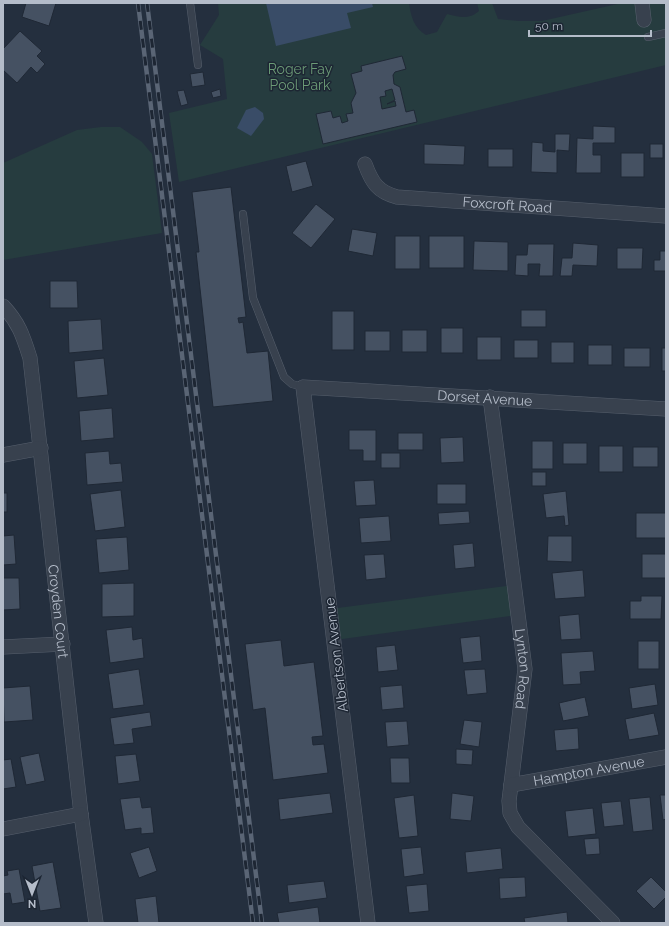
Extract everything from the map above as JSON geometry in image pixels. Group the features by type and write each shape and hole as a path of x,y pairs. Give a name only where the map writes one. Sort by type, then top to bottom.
{"street":[{"path":"642,3 644,20"},
{"name":"Foxcroft Road","path":"365,164 375,185 388,195 397,198 666,216"},
{"name":"Croyden Court","path":"3,306 16,320 22,331 30,358 81,814 96,923"},
{"name":"Dorset Avenue","path":"303,387 490,397 666,409"},
{"name":"Albertson Avenue","path":"303,387 368,923"},
{"name":"Lynton Road","path":"490,397 525,668 510,813 518,827 613,923"},
{"path":"3,455 41,448"},
{"path":"3,647 63,644"},
{"name":"Hampton Avenue","path":"512,785 666,758"},
{"path":"3,829 81,814"}],"lane":[{"path":"190,3 198,65"},
{"path":"648,37 666,33"},
{"path":"243,214 253,298 284,377 292,384 303,387"}],"green space":[{"name":"Roger Fay Pool Park","path":"218,3 409,3 414,22 426,35 437,32 447,14 467,17 475,14 479,11 477,3 492,3 498,19 542,21 622,3 664,3 666,10 666,65 179,182 169,113 227,99 223,59 200,45 219,15"},
{"path":"101,127 120,127 142,142 152,154 162,233 3,260 3,163 77,130"},
{"path":"514,585 518,615 335,640 330,609"}],"water":[{"path":"266,3 372,3 373,7 347,13 351,28 276,46"},
{"path":"255,107 263,113 264,119 251,136 237,128 246,110"}],"building":[{"path":"26,3 56,3 49,26 22,17"},
{"path":"20,31 42,51 37,56 45,64 37,73 31,67 17,83 3,70 3,49"},
{"path":"402,56 406,69 395,72 393,75 394,84 400,87 406,112 414,110 417,122 323,144 316,114 331,111 333,118 340,116 342,123 348,121 346,114 353,113 351,103 356,93 351,74 362,71 361,66","holes":["392,89 395,100 387,104 395,101 396,106 382,109 380,97 386,96 385,91"]},
{"path":"203,72 205,85 192,87 190,74"},
{"path":"220,89 221,96 213,98 211,92"},
{"path":"184,90 188,104 181,106 177,91"},
{"path":"593,126 615,127 615,143 593,143 593,155 601,155 601,173 576,173 577,138 593,139"},
{"path":"555,134 570,134 569,151 557,150 557,173 531,172 532,142 543,143 543,151 555,152"},
{"path":"424,144 465,146 464,165 424,164"},
{"path":"650,144 663,144 663,158 650,158"},
{"path":"488,149 513,149 513,167 488,167"},
{"path":"621,153 644,153 644,177 621,177"},
{"path":"306,161 313,186 292,192 286,166"},
{"path":"231,187 246,317 238,318 239,323 243,322 247,353 268,351 273,401 213,407 196,252 199,252 192,192"},
{"path":"316,204 335,219 311,248 292,233"},
{"path":"352,229 377,233 373,256 348,251"},
{"path":"395,236 420,236 420,269 395,269"},
{"path":"429,236 464,236 464,268 429,268"},
{"path":"474,241 508,242 508,271 473,270"},
{"path":"573,243 598,245 597,266 573,265 572,276 560,276 562,258 572,258"},
{"path":"528,244 554,244 553,276 539,276 540,264 528,264 528,276 515,275 516,255 527,255"},
{"path":"617,248 643,248 642,269 617,269"},
{"path":"660,251 666,251 666,271 654,271 654,260 660,260"},
{"path":"50,281 77,281 78,308 50,308"},
{"path":"521,310 546,310 546,327 521,327"},
{"path":"332,311 354,311 354,350 332,350"},
{"path":"101,319 103,350 69,353 68,321"},
{"path":"441,328 463,328 463,353 441,353"},
{"path":"402,330 427,330 427,352 402,352"},
{"path":"365,331 390,331 390,351 365,351"},
{"path":"477,337 501,337 501,360 477,360"},
{"path":"514,340 538,340 538,358 514,358"},
{"path":"551,342 574,342 574,363 551,363"},
{"path":"588,345 612,345 612,365 588,365"},
{"path":"624,348 650,348 650,367 624,367"},
{"path":"662,348 666,348 666,371 662,371"},
{"path":"104,358 108,395 77,398 74,361"},
{"path":"112,408 114,438 81,441 79,411"},
{"path":"349,430 376,430 376,461 363,461 363,450 349,450"},
{"path":"398,433 423,433 423,450 398,450"},
{"path":"463,437 464,462 441,463 440,438"},
{"path":"532,441 553,441 553,469 532,469"},
{"path":"563,443 587,443 587,464 563,464"},
{"path":"599,446 623,446 623,472 599,472"},
{"path":"633,447 658,447 658,467 633,467"},
{"path":"109,451 110,464 121,463 123,482 87,485 85,453"},
{"path":"381,453 400,453 400,468 381,468"},
{"path":"532,472 546,472 546,486 532,486"},
{"path":"374,480 376,505 356,506 354,481"},
{"path":"437,484 466,484 466,504 437,504"},
{"path":"121,490 125,527 95,531 90,494"},
{"path":"566,491 569,525 565,526 564,516 546,518 543,494"},
{"path":"3,493 7,493 7,512 3,512"},
{"path":"469,511 470,523 439,525 438,513"},
{"path":"636,513 666,513 666,538 636,538"},
{"path":"389,516 391,541 361,543 359,518"},
{"path":"14,535 16,564 3,565 3,536"},
{"path":"548,536 572,536 572,562 547,561"},
{"path":"127,537 129,570 99,573 96,539"},
{"path":"473,543 475,567 455,569 453,545"},
{"path":"384,554 386,578 366,580 364,555"},
{"path":"642,554 666,554 666,578 642,578"},
{"path":"583,570 585,597 555,599 552,573"},
{"path":"3,578 19,578 20,609 3,610"},
{"path":"134,583 134,616 102,617 102,584"},
{"path":"641,596 662,596 661,619 630,619 630,601 641,601"},
{"path":"579,614 581,639 561,640 559,616"},
{"path":"132,627 133,640 142,638 144,658 110,663 106,630"},
{"path":"480,636 482,661 463,663 460,638"},
{"path":"281,640 284,666 314,662 323,736 312,737 313,745 324,744 328,773 273,780 265,708 253,710 245,644"},
{"path":"638,641 659,641 659,669 638,669"},
{"path":"395,645 398,670 378,672 376,647"},
{"path":"593,651 595,671 580,672 581,684 563,685 561,653"},
{"path":"139,669 144,705 113,709 108,674"},
{"path":"485,669 487,693 467,695 464,670"},
{"path":"655,684 658,705 632,709 629,688"},
{"path":"402,685 404,708 382,710 380,687"},
{"path":"30,686 33,720 4,722 3,688"},
{"path":"585,697 589,716 563,721 559,703"},
{"path":"150,712 152,726 132,729 134,743 114,745 110,718"},
{"path":"654,713 659,735 629,740 625,719"},
{"path":"464,720 482,722 479,747 460,744"},
{"path":"407,721 409,745 387,747 385,722"},
{"path":"578,728 579,749 556,751 554,730"},
{"path":"456,749 473,750 472,765 456,764"},
{"path":"39,753 45,781 26,785 20,757"},
{"path":"136,754 140,781 118,784 115,756"},
{"path":"390,758 409,758 410,783 391,783"},
{"path":"11,759 16,787 3,789 3,760"},
{"path":"330,793 333,813 280,820 278,799"},
{"path":"452,793 474,796 471,821 450,819"},
{"path":"414,795 418,836 399,838 394,798"},
{"path":"660,795 666,795 666,819 663,820"},
{"path":"140,797 142,808 151,807 154,833 141,834 141,828 125,830 120,799"},
{"path":"650,797 653,830 633,832 629,799"},
{"path":"621,801 624,825 604,827 601,803"},
{"path":"593,808 596,834 568,837 565,811"},
{"path":"599,838 600,854 586,855 584,839"},
{"path":"149,847 157,871 139,878 130,853"},
{"path":"421,847 424,874 404,877 401,849"},
{"path":"501,848 503,869 467,873 465,852"},
{"path":"53,862 61,908 40,911 32,866"},
{"path":"19,869 25,902 12,904 10,893 3,894 3,876 8,875 7,871"},
{"path":"525,877 526,897 500,899 499,878"},
{"path":"651,877 666,892 666,897 654,909 636,891"},
{"path":"324,881 327,898 289,903 287,885"},
{"path":"427,884 429,911 409,913 406,886"},
{"path":"156,896 159,923 138,923 135,899"},
{"path":"318,907 320,923 279,923 277,913"},
{"path":"567,912 568,923 525,923 524,918"}],"railway":[{"path":"138,3 253,923"},
{"path":"147,3 262,923"}]}
